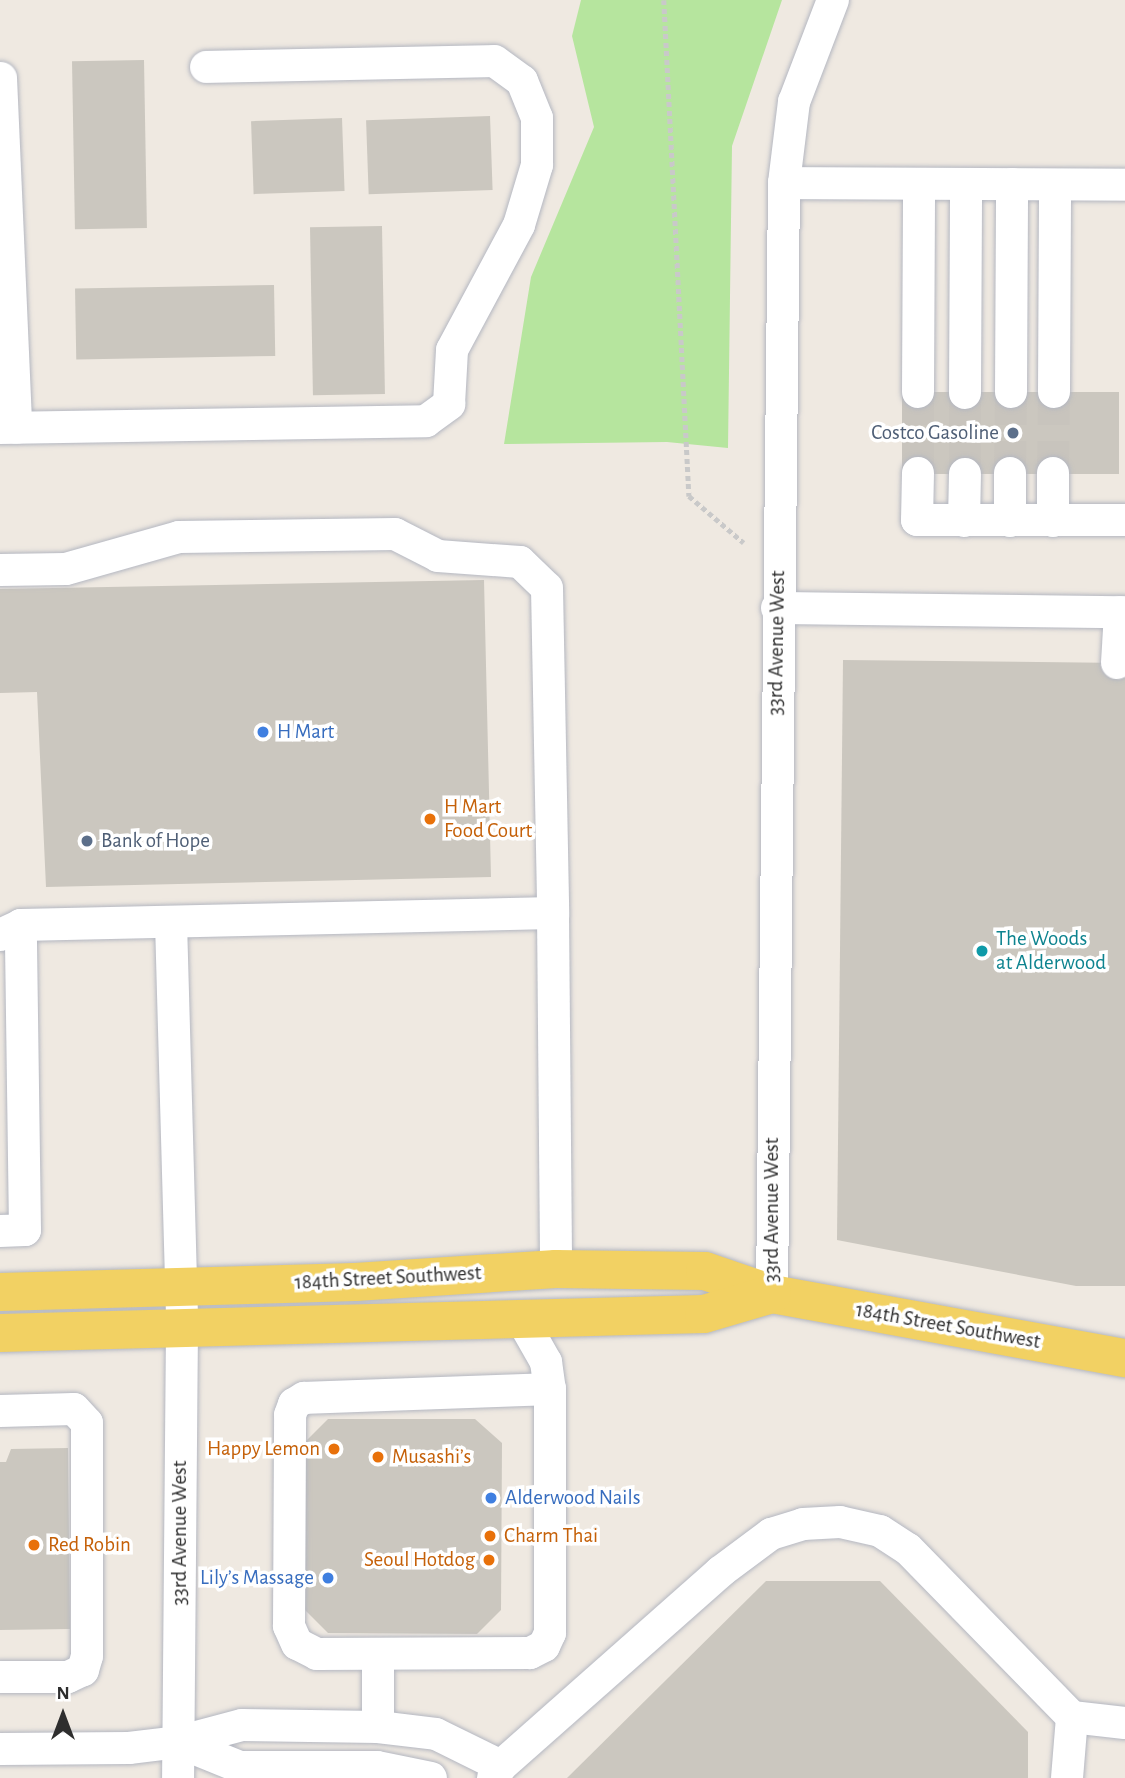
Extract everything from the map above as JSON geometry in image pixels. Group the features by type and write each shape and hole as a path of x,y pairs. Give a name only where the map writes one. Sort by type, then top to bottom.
{"main road":[{"name":"184th Street Southwest","path":"0,1292 179,1288 556,1269 705,1271 772,1294 1125,1358"},
{"name":"184th Street Southwest","path":"0,1333 704,1314 772,1294"}],"street":[{"name":"33rd Avenue West","path":"772,1294 777,608 784,183 794,102 833,0"},
{"path":"1,78 8,428 426,421 449,404 452,350 519,225 537,165 537,118 522,81 494,61 206,67"},
{"path":"784,183 1125,185"},
{"path":"918,391 919,184"},
{"path":"965,393 966,184"},
{"path":"1011,392 1012,184"},
{"path":"1054,392 1055,185"},
{"path":"918,473 918,520 1125,520"},
{"path":"1010,473 1010,521"},
{"path":"1053,473 1053,521"},
{"path":"964,474 964,521"},
{"path":"0,570 66,569 179,537 395,534 438,556 520,562 547,588 556,1269"},
{"path":"777,608 1122,612 1117,663"},
{"path":"0,1231 25,1230 12,1200 10,930 171,922 553,913"},
{"name":"33rd Avenue West","path":"171,922 182,1328 178,1778"},
{"path":"521,1318 545,1362 550,1389 550,1633 544,1646 530,1653 317,1654 297,1644 289,1626 290,1415 294,1404 304,1398 550,1389"},
{"path":"0,1411 74,1409 85,1416 87,1656 83,1670 68,1677 0,1677"},
{"path":"0,1749 129,1748 178,1742 242,1725 378,1727 436,1734 497,1772 743,1552 771,1534 803,1524 840,1522 880,1531 908,1549 1072,1717 1125,1723"},
{"path":"378,1727 379,1654"},
{"path":"1067,1778 1072,1717"},
{"path":"178,1742 240,1767 377,1767 431,1778"}],"path":[{"path":"664,0 689,496 744,543"}],"green space":[{"path":"581,0 782,0 732,146 728,448 667,442 504,444 531,277 594,127 572,36"}],"building":[{"path":"144,60 147,228 75,229 72,61"},
{"path":"490,116 493,190 369,194 366,120"},
{"path":"342,118 345,191 254,194 251,121"},
{"path":"382,226 385,394 313,395 310,227"},
{"path":"274,285 275,356 76,359 75,288"},
{"name":"Costco Gasoline","path":"907,392 1119,392 1119,474 907,474"},
{"name":"H Mart","path":"484,580 491,877 46,887 37,692 0,693 0,589"},
{"name":"The Woods at Alderwood","path":"843,660 1125,663 1125,1286 1076,1286 837,1240"},
{"path":"328,1419 475,1419 502,1443 501,1610 477,1634 328,1633 303,1608 304,1443"},
{"name":"Red Robin","path":"68,1448 70,1629 0,1630 0,1462 6,1462 11,1449"},
{"path":"766,1581 880,1581 1028,1732 1028,1778 567,1778"}],"tunnel":[{"path":"918,392 918,473"},
{"path":"1010,473 1011,392"},
{"path":"1053,473 1054,392"},
{"path":"965,393 965,474"}],"place":[{"name":"Costco Gasoline","path":"1013,433"},
{"name":"H Mart","path":"263,732"},
{"name":"H Mart Food Court","path":"430,819"},
{"name":"Bank of Hope","path":"87,841"},
{"name":"The Woods at Alderwood","path":"982,951"},
{"name":"Happy Lemon","path":"334,1449"},
{"name":"Musashi’s","path":"378,1457"},
{"name":"Alderwood Nails","path":"491,1498"},
{"name":"Charm Thai","path":"490,1536"},
{"name":"Red Robin","path":"34,1545"},
{"name":"Seoul Hotdog","path":"489,1560"},
{"name":"Lily’s Massage","path":"328,1578"}]}
